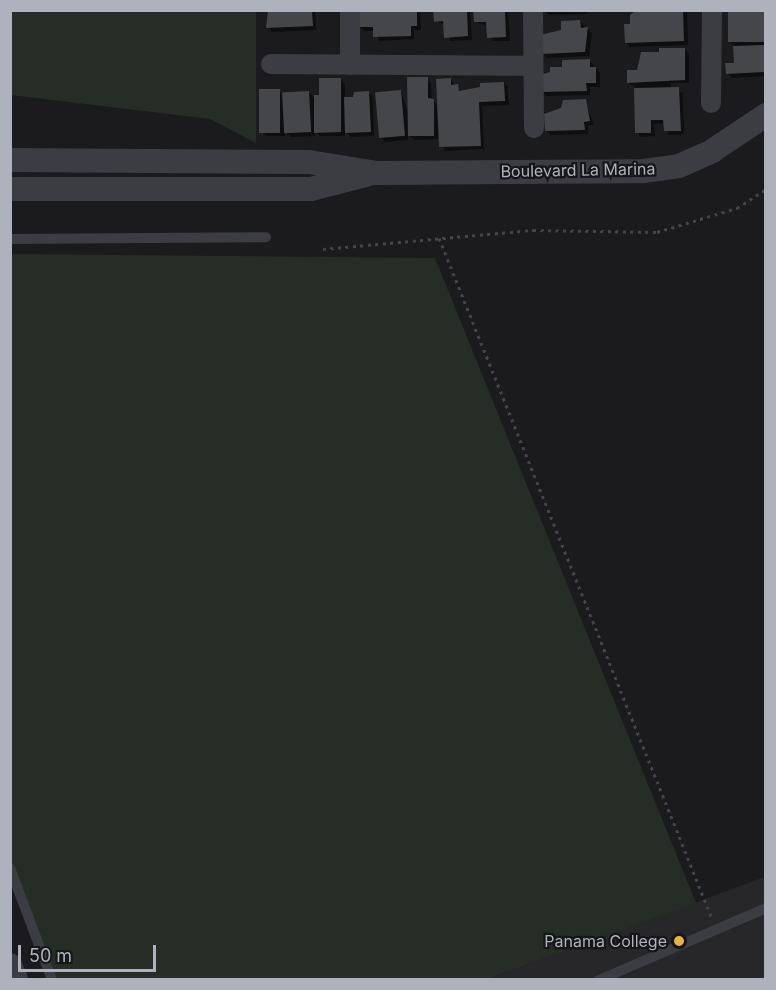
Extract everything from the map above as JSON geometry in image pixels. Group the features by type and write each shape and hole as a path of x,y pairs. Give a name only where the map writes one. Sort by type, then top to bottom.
{"street":[{"path":"350,10 350,65"},
{"path":"533,10 534,128"},
{"path":"711,103 712,10"},
{"path":"271,64 533,66"},
{"name":"Boulevard La Marina","path":"10,160 309,162 376,173 644,171 679,166 712,151 765,115"},
{"name":"Boulevard La Marina","path":"10,189 311,189 376,173"},
{"path":"10,965 16,980"}],"lane":[{"path":"10,239 266,237"},
{"path":"10,868 51,980"},
{"path":"599,980 765,908"}],"path":[{"path":"323,249 533,230 657,232 737,208 765,189"},
{"path":"439,238 716,929"}],"shaded area":[{"path":"10,11 256,11 256,143 210,119 11,95"},
{"path":"10,254 435,258 696,903 488,979 51,979 11,863"},
{"name":"Panama College","path":"765,877 765,979 488,979"}],"building":[{"path":"268,10 312,10 313,26 266,28"},
{"path":"358,10 417,10 417,26 411,26 411,36 373,37 373,27 358,27"},
{"path":"433,10 467,10 468,36 444,38 443,21 434,22"},
{"path":"473,10 505,10 506,37 487,38 486,22 474,22"},
{"path":"636,10 683,10 684,41 625,43 624,24 630,24 630,15"},
{"path":"728,10 766,10 766,42 728,42"},
{"path":"580,20 581,28 588,27 585,52 541,54 540,35 561,30 561,21"},
{"path":"766,45 766,72 726,74 725,63 734,63 733,46"},
{"path":"659,48 685,48 685,80 627,83 627,70 637,70 641,52 659,52"},
{"path":"590,59 590,67 596,67 596,83 586,83 587,91 540,92 540,75 550,72 550,67 562,67 562,60"},
{"path":"407,77 428,77 428,98 434,99 434,136 408,136"},
{"path":"319,78 341,78 341,132 314,133 314,95 319,95"},
{"path":"451,78 451,85 458,84 459,91 480,87 480,83 504,82 505,101 479,102 481,146 439,147 436,79"},
{"path":"679,87 681,131 664,131 663,120 651,120 651,133 635,133 634,88"},
{"path":"259,89 280,89 280,133 259,133"},
{"path":"401,90 405,136 379,138 375,92"},
{"path":"309,91 311,132 284,133 282,92"},
{"path":"369,91 371,132 345,133 344,97 353,97 354,92"},
{"path":"586,99 590,121 584,122 585,130 545,131 544,114 561,108 563,100"}],"place":[{"name":"Panama College","path":"679,941"}]}
